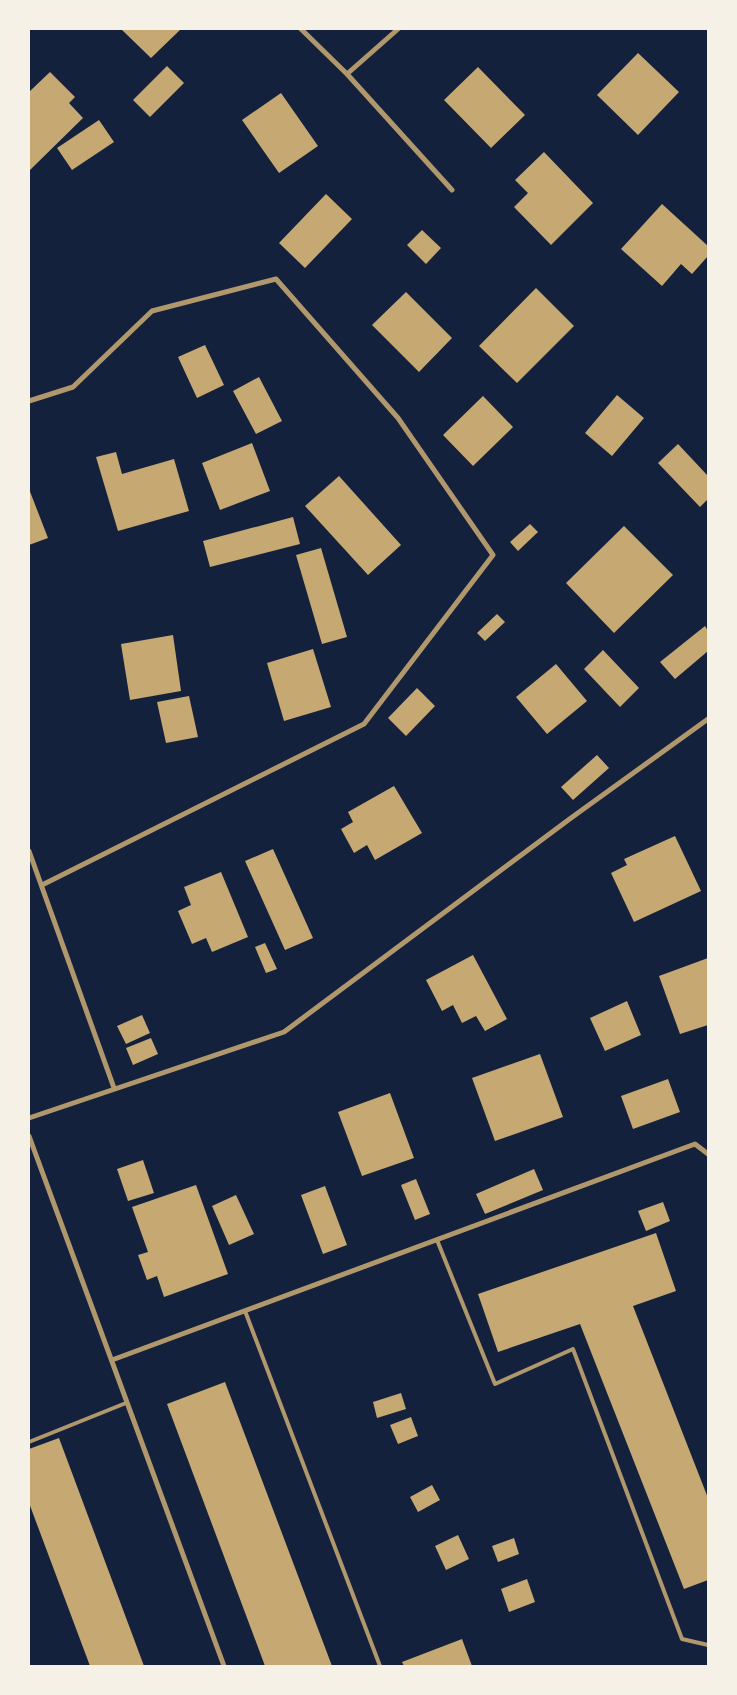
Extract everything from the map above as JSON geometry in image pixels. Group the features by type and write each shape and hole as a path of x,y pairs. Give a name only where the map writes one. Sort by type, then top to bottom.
{"street":[{"path":"302,29 347,74 452,190"},
{"path":"347,74 398,29"},
{"path":"29,401 73,387 152,311 276,278 398,418 493,555 364,724 42,885"},
{"path":"29,1118 284,1032 571,818 708,719"},
{"path":"29,851 114,1088"},
{"path":"29,1136 224,1666"},
{"path":"112,1360 695,1144 708,1154"}],"lane":[{"path":"437,1240 494,1384 573,1349 682,1640 708,1645"},
{"path":"245,1311 380,1666"},
{"path":"29,1442 126,1403"}],"building":[{"path":"121,29 181,29 151,58"},
{"path":"638,53 679,92 638,135 597,95"},
{"path":"167,66 184,83 150,117 133,100"},
{"path":"478,67 525,115 491,148 444,100"},
{"path":"50,72 75,97 69,103 83,118 29,171 29,92"},
{"path":"281,93 318,146 279,173 242,120"},
{"path":"99,120 114,142 72,170 57,148"},
{"path":"544,152 593,203 551,245 514,207 528,193 515,180"},
{"path":"326,194 352,219 305,268 279,243"},
{"path":"662,204 708,246 708,256 692,274 681,264 662,286 621,249"},
{"path":"422,230 441,248 426,264 407,245"},
{"path":"536,288 574,326 517,383 479,346"},
{"path":"406,292 452,338 419,372 372,325"},
{"path":"205,345 224,385 197,398 178,357"},
{"path":"259,377 282,421 256,434 233,391"},
{"path":"617,395 644,418 612,456 585,433"},
{"path":"483,396 513,427 473,466 443,435"},
{"path":"252,443 270,491 220,510 202,463"},
{"path":"678,444 708,476 708,499 700,507 658,463"},
{"path":"116,452 122,474 174,459 189,511 118,531 96,457"},
{"path":"339,476 401,545 368,575 305,506"},
{"path":"29,489 48,538 29,545"},
{"path":"293,517 300,544 210,567 203,541"},
{"path":"530,524 538,532 518,551 510,542"},
{"path":"624,526 673,575 614,633 566,583"},
{"path":"321,548 347,637 322,644 296,555"},
{"path":"497,614 505,622 485,641 477,633"},
{"path":"705,626 708,631 708,651 675,679 660,662"},
{"path":"173,635 181,691 130,700 121,644"},
{"path":"313,649 331,707 284,721 267,663"},
{"path":"603,650 639,688 620,707 584,669"},
{"path":"556,664 587,701 547,734 516,697"},
{"path":"417,688 435,706 406,736 388,718"},
{"path":"189,696 198,737 166,743 157,702"},
{"path":"597,755 609,768 573,800 561,787"},
{"path":"394,786 422,833 375,860 367,845 354,853 341,829 353,822 348,812"},
{"path":"675,836 701,891 634,922 611,873 627,865 624,859"},
{"path":"273,849 313,938 285,950 245,861"},
{"path":"221,872 248,937 212,952 206,938 192,944 178,911 191,905 184,887"},
{"path":"265,943 277,969 266,973 255,947"},
{"path":"473,955 507,1019 485,1031 476,1016 462,1023 453,1005 442,1011 426,980"},
{"path":"708,958 708,1025 680,1034 659,976"},
{"path":"627,1001 641,1035 605,1051 590,1018"},
{"path":"142,1015 150,1033 126,1044 117,1026"},
{"path":"151,1038 158,1054 133,1065 126,1048"},
{"path":"540,1054 563,1117 495,1141 472,1078"},
{"path":"668,1079 680,1112 633,1129 621,1096"},
{"path":"390,1093 414,1158 362,1176 338,1112"},
{"path":"143,1160 154,1193 128,1201 117,1169"},
{"path":"534,1169 543,1190 485,1214 476,1194"},
{"path":"416,1179 430,1214 415,1220 401,1185"},
{"path":"196,1185 228,1274 164,1297 157,1276 147,1280 138,1255 148,1252 132,1207"},
{"path":"325,1186 347,1245 323,1254 301,1195"},
{"path":"236,1195 254,1234 229,1245 212,1206"},
{"path":"663,1202 670,1221 646,1231 638,1211"},
{"path":"656,1233 676,1291 633,1306 708,1498 708,1580 684,1589 580,1324 498,1352 478,1294"},
{"path":"225,1382 332,1666 265,1666 167,1404"},
{"path":"401,1393 406,1409 377,1418 373,1402"},
{"path":"411,1417 418,1436 398,1444 390,1425"},
{"path":"59,1438 144,1666 90,1666 29,1503 29,1449"},
{"path":"432,1485 440,1500 418,1512 410,1497"},
{"path":"458,1535 469,1559 446,1570 435,1546"},
{"path":"514,1538 519,1554 498,1562 492,1546"},
{"path":"527,1579 535,1602 509,1612 501,1589"},
{"path":"462,1639 472,1666 404,1666 402,1662"}]}
